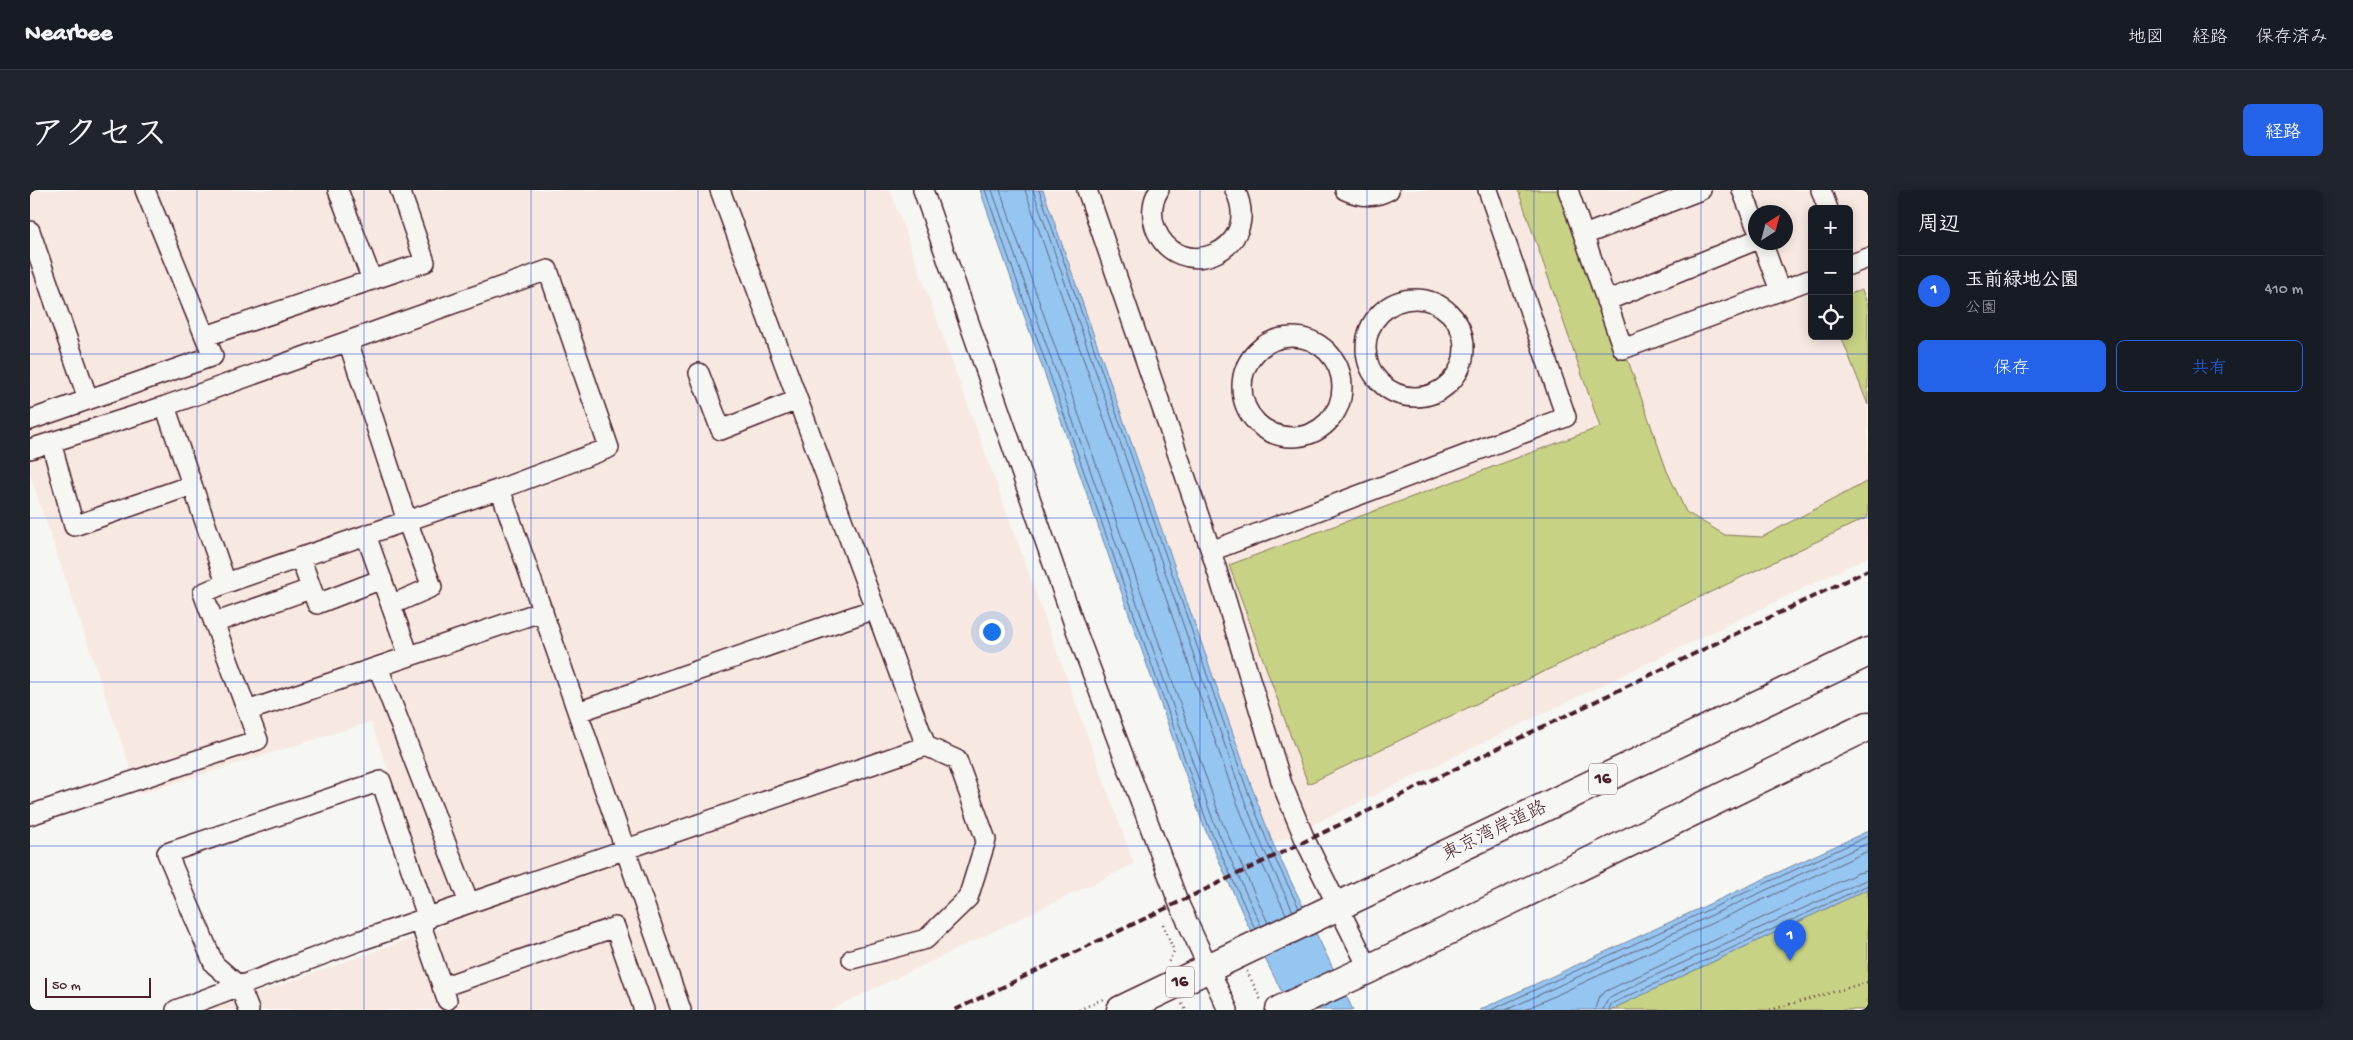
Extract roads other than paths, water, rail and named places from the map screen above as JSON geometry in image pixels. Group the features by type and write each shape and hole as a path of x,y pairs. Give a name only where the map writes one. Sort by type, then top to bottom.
{"highway":[{"name":"東京湾岸道路","path":"1113,1004 1208,968 1239,954 1868,652"},
{"path":"1280,1010 1369,969 1868,726"}],"street":[{"path":"30,420 213,356 145,190"},
{"path":"338,190 372,280"},
{"path":"206,336 425,262 400,190"},
{"path":"720,190 796,400 926,746"},
{"path":"923,190 1076,630 1179,904 1228,1010"},
{"path":"1087,190 1211,551 1282,784 1306,842 1369,969"},
{"path":"1159,190 1152,211 1158,235 1167,247 1180,255 1196,258 1217,254 1230,244 1238,233 1242,218 1241,203 1235,190"},
{"path":"1345,190 1367,196 1383,194 1389,190"},
{"path":"1211,551 1566,417 1488,190"},
{"path":"1568,190 1623,349 1808,280"},
{"path":"1584,235 1701,190"},
{"path":"1742,190 1748,205"},
{"path":"1821,190 1827,205"},
{"path":"30,231 88,399"},
{"path":"1606,301 1748,243"},
{"path":"1765,250 1780,291"},
{"path":"1853,263 1868,258"},
{"path":"30,449 165,406 548,270 608,448 500,489 300,557 203,593 258,740 30,815"},
{"path":"1418,299 1431,301 1446,310 1457,323 1463,337 1463,354 1458,371 1447,385 1432,394 1404,396 1388,389 1373,372 1366,351 1368,334 1374,320 1386,308 1401,300 1418,299"},
{"path":"1283,337 1308,339 1323,347 1335,360 1342,377 1343,392 1338,409 1323,428 1308,436 1294,438 1277,436 1257,424 1246,409 1242,392 1246,366 1256,352 1266,343 1283,337"},
{"path":"348,341 407,521 432,588 391,605"},
{"path":"699,373 721,430 796,400"},
{"path":"165,406 226,583"},
{"path":"50,442 74,526 192,485"},
{"path":"500,489 681,1010"},
{"path":"366,535 409,656"},
{"path":"300,557 317,604 382,579"},
{"path":"214,623 310,589"},
{"path":"578,712 875,609"},
{"path":"247,711 543,611"},
{"path":"378,667 469,903"},
{"path":"176,1010 359,941 926,746 957,760 986,840 968,898 926,939 852,959"},
{"path":"249,1010 240,987 214,964 167,853 382,781 445,994 615,927 644,1010"}],"water":[{"path":"980,190 1043,190 1273,844 1353,1010 1291,1010 1247,923 1204,827"},
{"path":"1868,831 1868,889 1610,1010 1479,1010"}],"railway":[{"path":"955,1010 1868,570"}],"place":[{"name":"玉前緑地公園","path":"1790,961"}]}
